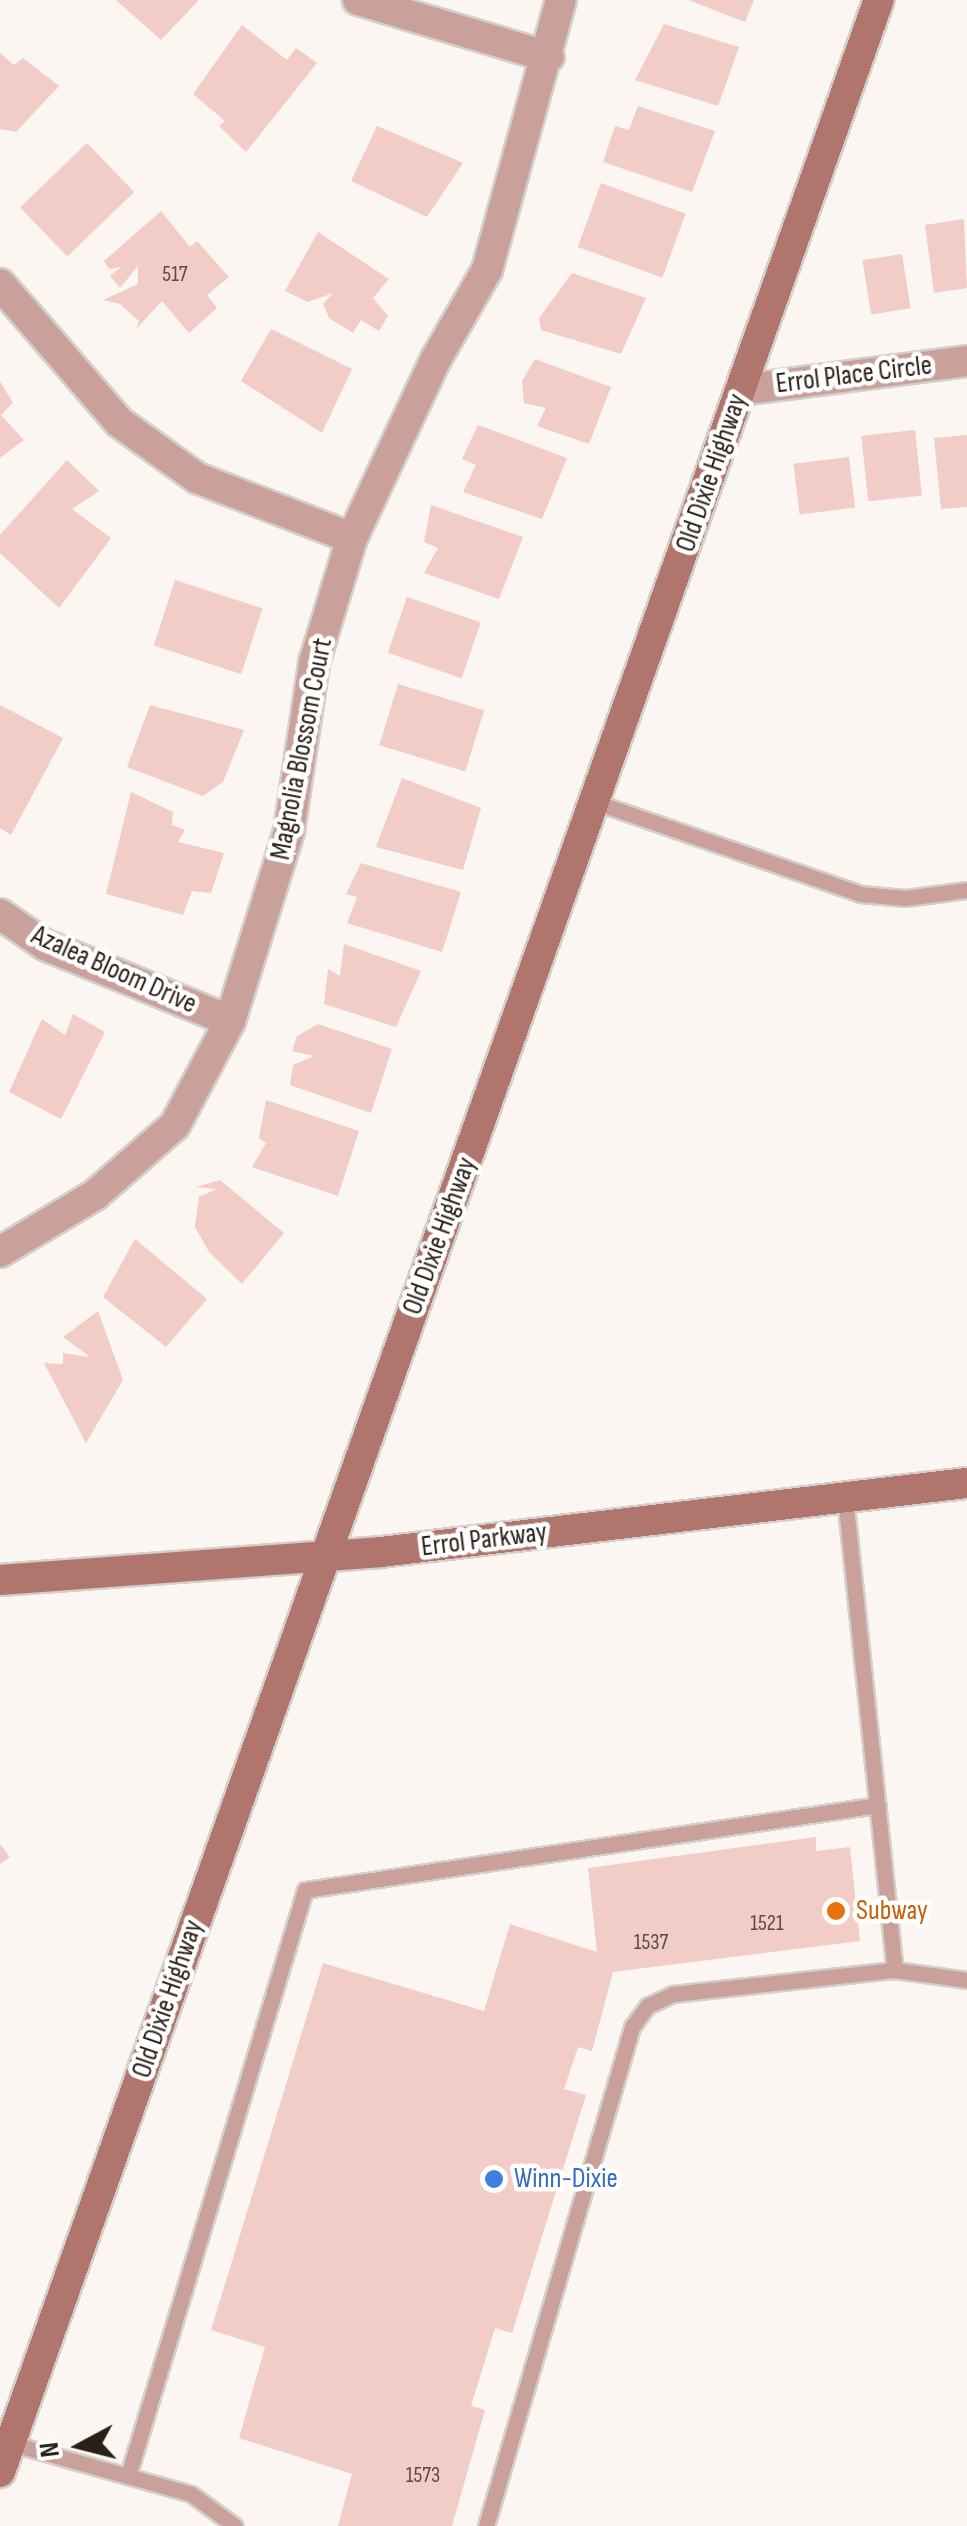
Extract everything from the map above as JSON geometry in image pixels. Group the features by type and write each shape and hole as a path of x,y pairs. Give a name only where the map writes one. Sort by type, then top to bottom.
{"street":[{"path":"358,0 549,57"},
{"name":"Magnolia Blossom Court","path":"0,1252 95,1195 175,1125 230,1021 290,831 314,662 352,538 436,359 487,270 549,57 561,0"},
{"name":"Old Dixie Highway","path":"0,2472 879,0"},
{"path":"0,284 134,433 197,478 352,538"},
{"name":"Errol Place Circle","path":"741,390 967,361"},
{"name":"Azalea Bloom Drive","path":"0,914 45,944 230,1021"},
{"name":"Errol Parkway","path":"0,1580 326,1556 967,1482"}],"lane":[{"path":"595,802 860,894 905,898 967,890"},
{"path":"846,1496 896,1970"},
{"path":"128,2476 305,1890 878,1805"},
{"path":"486,2526 632,2028 647,2006 673,1994 896,1970 967,1980"},
{"path":"10,2443 191,2494 235,2526"}],"building":[{"path":"116,0 199,0 161,40"},
{"path":"688,0 754,0 745,22"},
{"path":"664,24 739,47 718,106 635,80"},
{"path":"242,25 287,60 296,48 317,63 246,152 219,126 225,121 193,94"},
{"path":"0,53 14,65 23,58 59,86 16,132 0,129"},
{"path":"638,106 715,131 692,192 603,162 615,126 629,130"},
{"path":"377,126 463,163 427,217 351,181"},
{"path":"87,143 134,192 67,257 20,208"},
{"path":"601,183 686,214 662,278 578,247"},
{"path":"161,211 190,247 197,241 229,277 207,295 217,308 189,333 162,301 136,329 139,321 120,304 103,300 138,284 138,266 120,288 110,276 121,267 109,269 104,261"},
{"path":"964,219 967,288 934,293 925,225"},
{"path":"318,232 389,279 373,298 388,316 379,331 361,320 353,333 329,318 323,304 333,293 308,302 285,291"},
{"path":"902,254 911,308 871,315 862,260"},
{"path":"572,273 646,298 621,354 541,330 539,318"},
{"path":"271,329 352,369 322,433 241,381"},
{"path":"535,359 611,387 589,444 537,426 546,408 524,403 522,381"},
{"path":"0,381 13,403 1,415 24,440 0,458"},
{"path":"478,425 567,458 542,519 463,492 476,465 462,459"},
{"path":"915,430 922,496 868,501 861,436"},
{"path":"967,435 967,507 941,509 934,438"},
{"path":"849,457 855,508 800,514 793,464"},
{"path":"67,460 99,491 72,509 111,538 59,608 0,553 0,535"},
{"path":"431,505 523,537 499,599 424,573 438,548 424,542"},
{"path":"175,580 262,608 241,674 154,646"},
{"path":"407,597 481,622 462,678 388,653"},
{"path":"398,684 484,710 465,772 379,745"},
{"path":"0,705 63,738 11,835 0,828"},
{"path":"150,705 244,730 223,782 203,796 127,767"},
{"path":"402,778 481,808 463,870 376,847"},
{"path":"131,792 173,812 172,825 185,830 178,842 224,853 211,893 192,891 183,915 106,894"},
{"path":"361,863 461,892 442,952 347,923 357,897 346,894"},
{"path":"344,944 421,971 396,1027 324,1004 328,969 340,976"},
{"path":"73,1014 105,1032 61,1119 9,1092 42,1019 65,1035"},
{"path":"318,1024 392,1049 371,1113 290,1085 293,1065 314,1056 292,1051 297,1036"},
{"path":"266,1100 359,1131 338,1196 252,1167 266,1143 259,1138"},
{"path":"220,1180 284,1233 242,1284 209,1252 195,1227 199,1197 217,1189 196,1187"},
{"path":"135,1239 207,1299 166,1347 103,1297"},
{"path":"98,1311 123,1380 86,1443 44,1363 63,1364 63,1353 90,1357 63,1337"},
{"path":"816,1837 816,1851 850,1847 860,1941 613,1972 592,2051 578,2047 564,2089 586,2095 512,2333 495,2328 471,2406 485,2410 452,2526 338,2526 352,2474 239,2438 265,2347 211,2330 323,1963 484,2011 510,1924 597,1952 588,1868"},
{"path":"0,1844 10,1857 0,1864"}],"place":[{"name":"Subway","path":"836,1911"},
{"name":"Winn-Dixie","path":"494,2179"}]}
